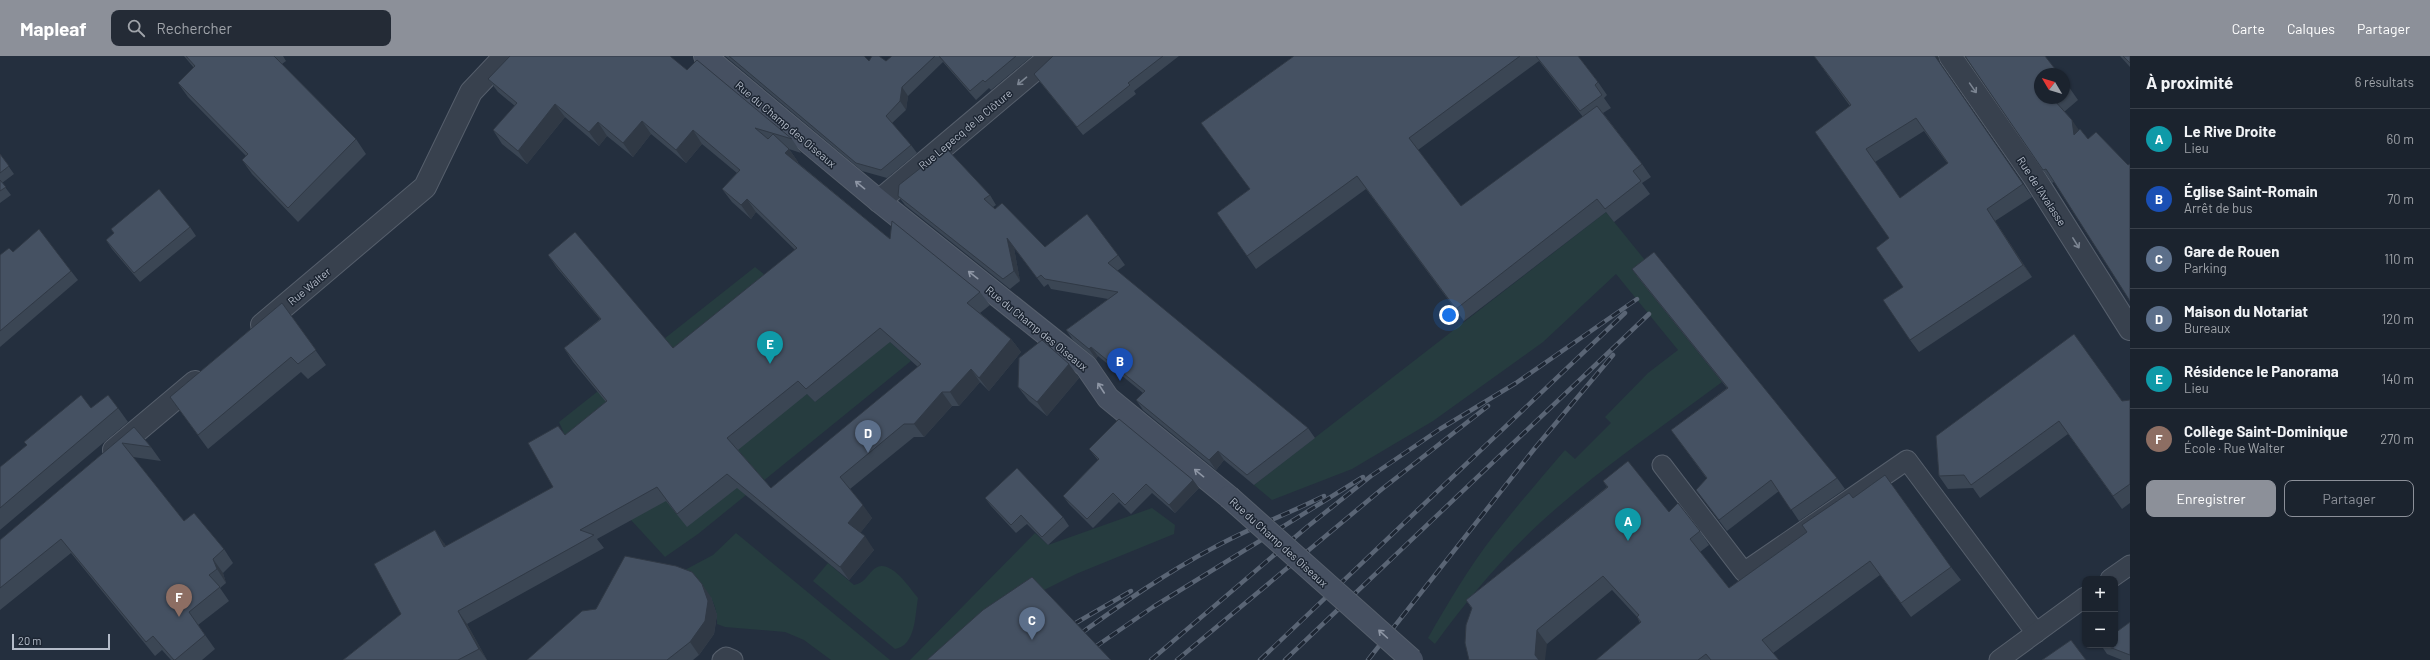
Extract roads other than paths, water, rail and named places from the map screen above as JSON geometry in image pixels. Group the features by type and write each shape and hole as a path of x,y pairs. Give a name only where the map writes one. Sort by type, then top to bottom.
{"street":[{"name":"Rue Walter","path":"244,341 426,187 471,92 505,56"},
{"name":"Rue du Champ des Oiseaux","path":"704,56 879,201 1086,366 1108,398 1229,497 1412,660"},
{"name":"Rue Lepecq de la Clôture","path":"879,201 1051,56"},
{"name":"Rue de l'Avalasse","path":"1950,56 2034,177 2130,329"},
{"path":"98,464 214,366"}],"lane":[{"path":"1662,464 1744,572 1907,460 2036,633"},
{"path":"2114,576 2130,565"},
{"path":"1999,660 2082,599"},
{"path":"722,660 726,657 733,660"}],"railway":[{"path":"1151,660 1307,527 1371,476 1440,429 1516,383 1637,299"},
{"path":"1260,660 1625,313"},
{"path":"1285,660 1649,314"},
{"path":"1368,660 1535,448 1613,355"},
{"path":"1177,660 1382,489 1488,406"},
{"path":"1095,647 1153,607 1363,477"},
{"path":"1080,634 1112,611 1178,568 1240,534 1324,496"},
{"path":"1074,624 1131,591"}],"place":[{"name":"Résidence le Panorama","path":"770,364"},
{"name":"Église Saint-Romain","path":"1120,381"},
{"name":"Maison du Notariat","path":"868,453"},
{"name":"Le Rive Droite","path":"1628,541"},
{"name":"Collège Saint-Dominique","path":"179,617"},
{"name":"Gare de Rouen","path":"1032,640"}]}
